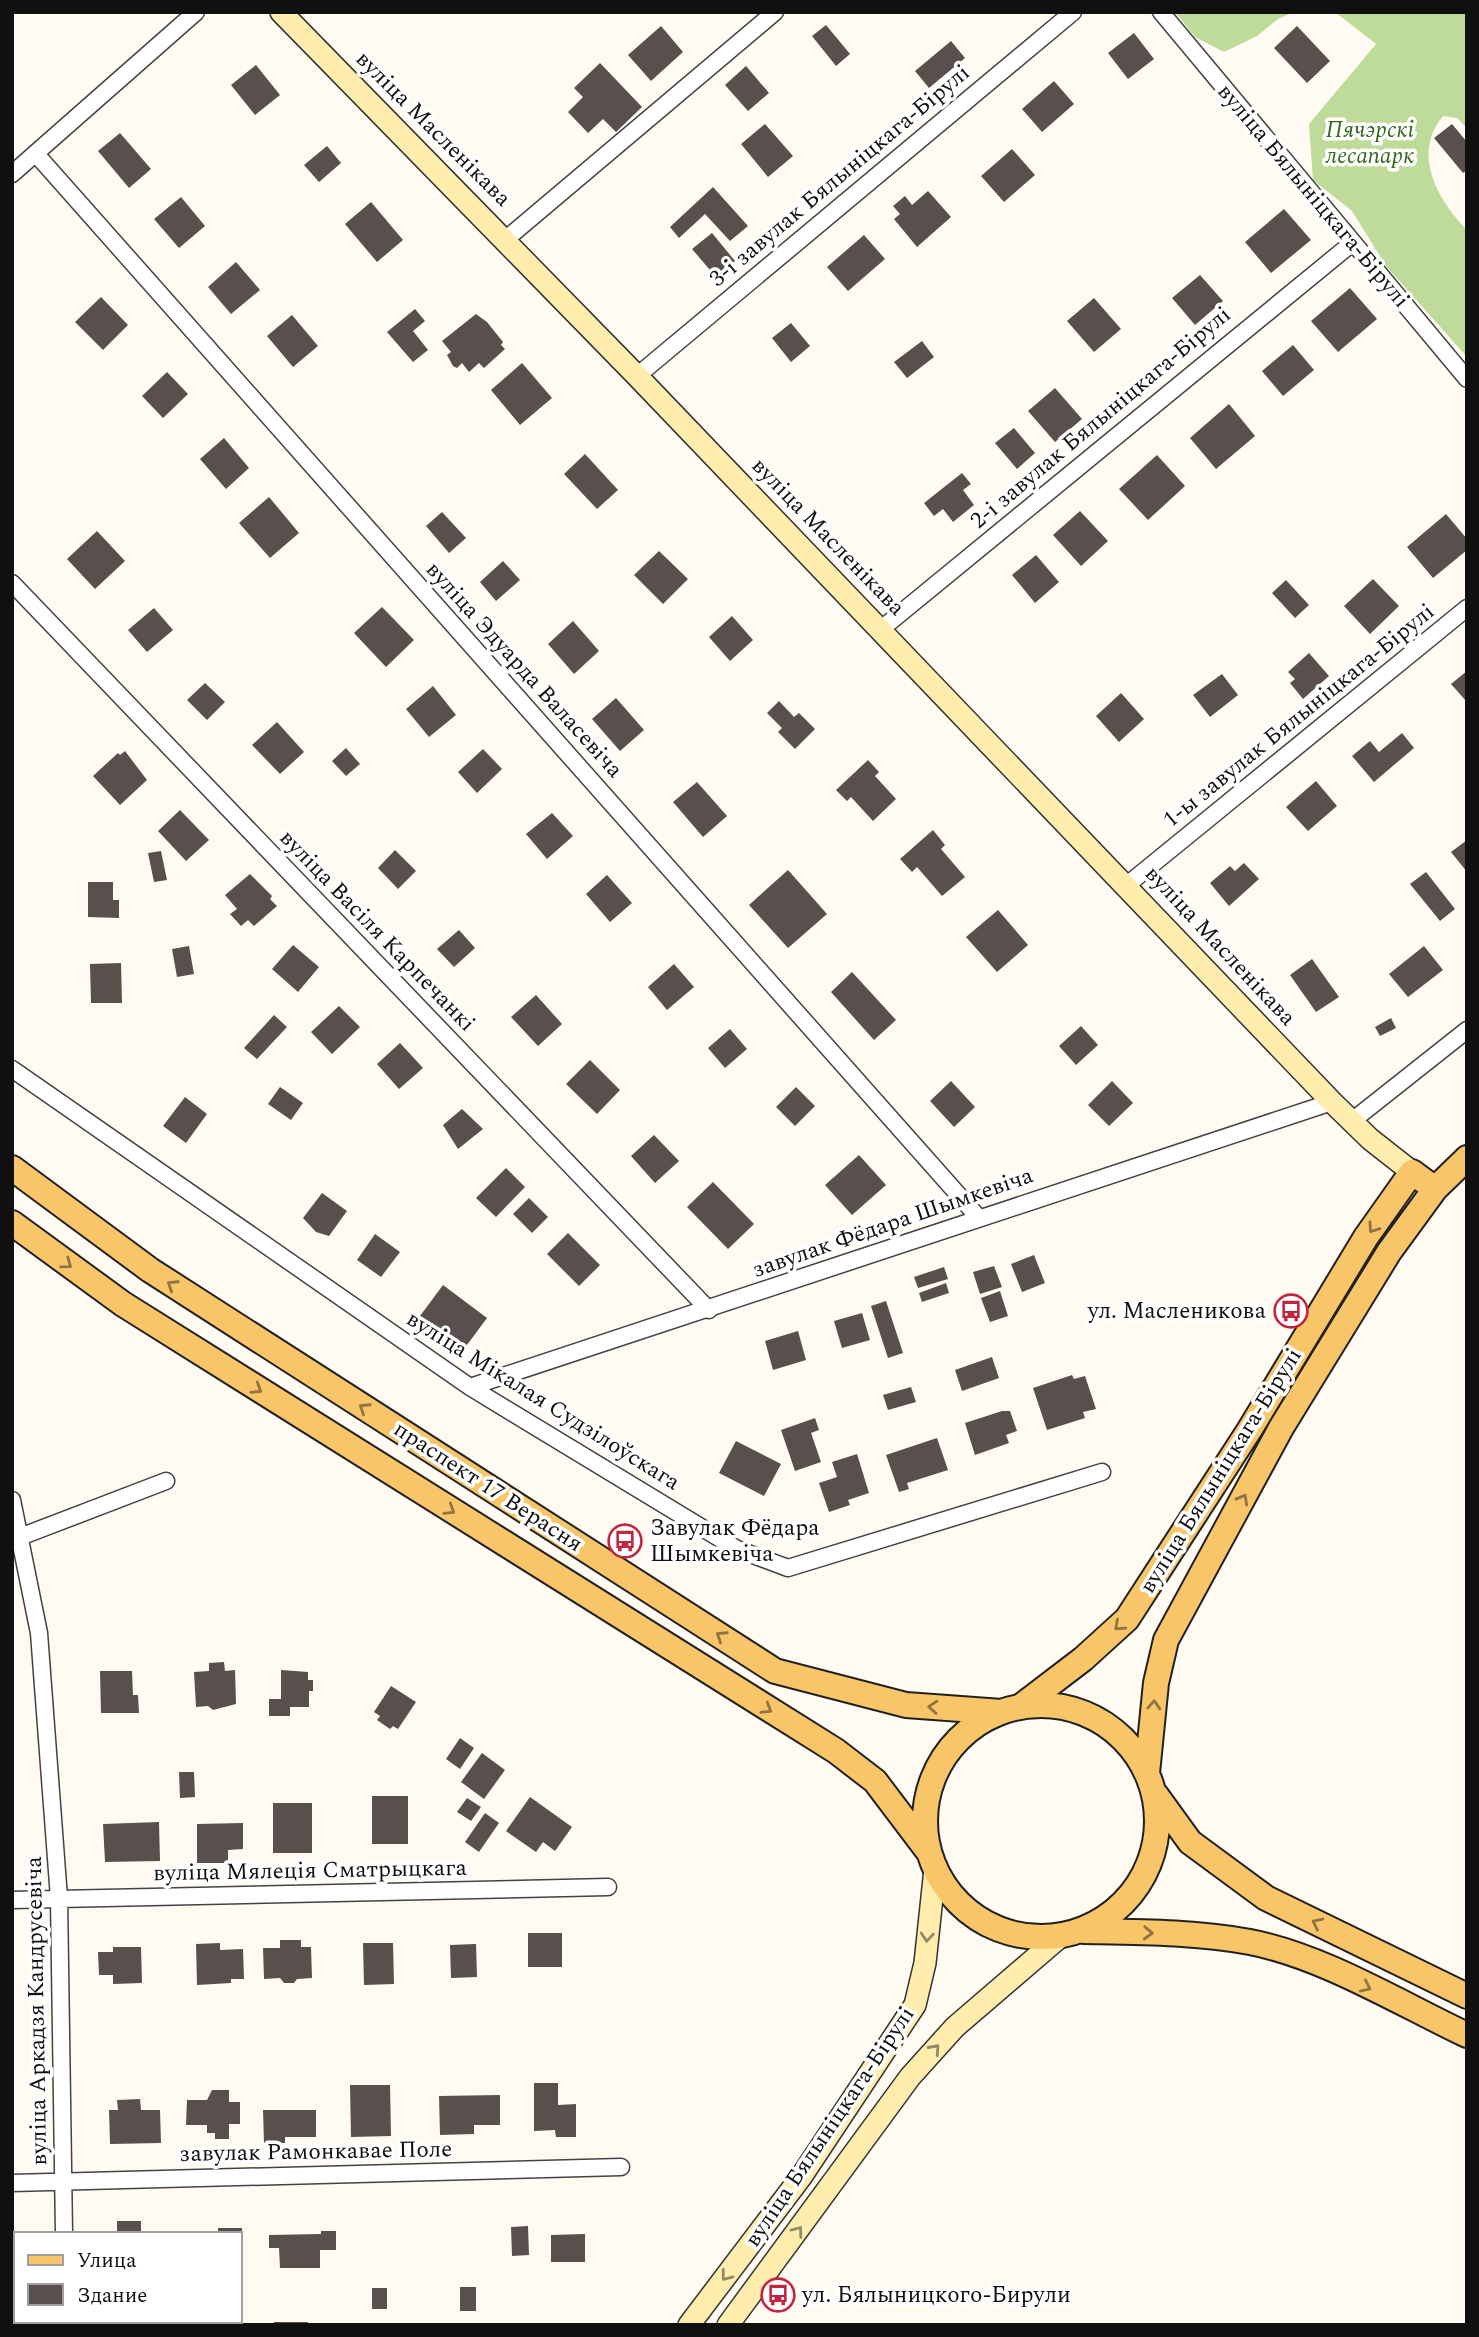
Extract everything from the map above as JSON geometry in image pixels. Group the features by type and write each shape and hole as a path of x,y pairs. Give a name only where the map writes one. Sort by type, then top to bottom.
{"main road":[{"name":"вуліца Масленікава","path":"281,12 637,376 1332,1102"},
{"path":"1332,1102 1435,1189"},
{"name":"вуліца Бялыніцкага-Бірулі","path":"1150,1782 1156,1683 1166,1640 1281,1428 1389,1252 1435,1189 1467,1158"},
{"name":"праспект 17 Верасня","path":"12,1168 150,1270 775,1671 906,1705 1011,1710"},
{"name":"вуліца Бялыніцкага-Бірулі","path":"1011,1710 1083,1659 1127,1619 1250,1429 1366,1237 1412,1172"},
{"name":"праспект 17 Верасня","path":"12,1223 123,1304 836,1751 875,1781 900,1811 931,1860"},
{"path":"1467,1996 1266,1898 1190,1842 1126,1742 1095,1718 1059,1706 1011,1710 968,1731 948,1751 933,1776 924,1813 931,1860 956,1901 986,1924 1023,1936 1159,1933 1251,1942 1311,1961 1467,2035"},
{"path":"1071,1933 1113,1912 1139,1884 1154,1849 1157,1829 1150,1782"},
{"name":"вуліца Бялыніцкага-Бірулі","path":"689,2325 801,2177 915,2005 925,1963 931,1860"},
{"name":"вуліца Бялыніцкага-Бірулі","path":"728,2325 910,2077 955,2027 1071,1933"}],"street":[{"path":"12,174 196,12"},
{"path":"505,240 775,12"},
{"name":"3-і завулак Бялыніцкага-Бірулі","path":"637,376 1073,12"},
{"name":"вуліца Бялыніцкага-Бірулі","path":"1161,12 1351,244 1467,379"},
{"name":"вуліца Эдуарда Валасевіча","path":"36,154 978,1217"},
{"name":"2-і завулак Бялыніцкага-Бірулі","path":"880,630 1351,244"},
{"name":"вуліца Васіля Карпечанкі","path":"12,583 709,1310"},
{"name":"1-ы завулак Бялыніцкага-Бірулі","path":"1127,885 1467,608"},
{"path":"1352,1121 1467,1030"},
{"name":"вуліца Мікалая Судзілоўскага","path":"12,1069 470,1387 737,1549 788,1568 1102,1472"},
{"name":"завулак Фёдара Шымкевіча","path":"470,1387 1332,1102"},
{"path":"12,1500 17,1539 166,1481"},
{"name":"вуліца Аркадзя Кандрусевіча","path":"17,1539 39,1633 59,1898 64,2232"},
{"name":"вуліца Мялеція Сматрыцкага","path":"12,1900 608,1887"},
{"name":"завулак Рамонкавае Поле","path":"12,2183 621,2167"}],"green space":[{"path":"1175,12 1294,12 1278,19 1257,36 1224,52 1195,37"},
{"name":"Пячэрскі лесапарк","path":"1335,12 1467,12 1467,128 1457,118 1443,116 1429,145 1429,160 1438,190 1467,230 1467,357 1386,266 1352,211 1313,180 1309,124 1376,44"}],"building":[{"path":"826,25 850,54 836,66 812,36"},
{"path":"661,26 683,52 651,81 628,55"},
{"path":"1297,26 1330,61 1307,83 1274,48"},
{"path":"1134,33 1154,59 1128,79 1108,53"},
{"path":"951,41 965,58 929,88 915,71"},
{"path":"600,63 642,107 616,132 603,119 588,133 568,112 583,97 574,88"},
{"path":"256,65 280,95 255,115 231,85"},
{"path":"746,66 769,93 748,111 725,85"},
{"path":"1054,81 1074,104 1042,132 1022,109"},
{"path":"765,124 793,156 768,177 741,144"},
{"path":"1452,124 1467,142 1467,170 1463,173 1434,138"},
{"path":"120,133 151,169 129,188 98,151"},
{"path":"327,146 341,163 319,182 304,165"},
{"path":"1012,149 1035,175 1004,202 981,176"},
{"path":"713,187 748,226 730,241 705,214 679,238 670,227"},
{"path":"928,191 951,217 917,247 894,219 900,214 893,206 905,196 912,205"},
{"path":"181,197 205,226 179,248 154,219"},
{"path":"371,202 403,240 377,262 345,224"},
{"path":"1284,209 1311,240 1271,273 1245,242"},
{"path":"712,233 735,261 716,277 692,249"},
{"path":"864,235 885,259 848,291 827,267"},
{"path":"236,262 260,290 231,314 208,287"},
{"path":"1200,275 1223,301 1195,325 1172,298"},
{"path":"1350,288 1377,319 1338,352 1311,321"},
{"path":"101,297 128,325 103,350 75,322"},
{"path":"1094,298 1121,329 1094,352 1067,321"},
{"path":"415,309 425,321 413,331 428,350 413,362 387,332"},
{"path":"476,314 487,322 503,342 501,345 505,349 484,368 479,363 469,372 462,363 457,368 453,366 447,355 451,352 442,341"},
{"path":"292,315 318,346 293,367 267,336"},
{"path":"791,323 810,346 791,362 772,338"},
{"path":"922,341 934,357 907,378 894,362"},
{"path":"1293,345 1314,370 1283,396 1262,371"},
{"path":"522,363 552,398 520,425 491,390"},
{"path":"167,372 188,394 163,418 142,396"},
{"path":"1055,388 1082,419 1055,442 1028,411"},
{"path":"1229,404 1255,436 1216,469 1190,438"},
{"path":"1014,428 1035,453 1017,469 995,443"},
{"path":"224,438 249,468 226,489 200,459"},
{"path":"585,454 618,490 597,509 564,474"},
{"path":"1157,455 1185,486 1148,520 1119,489"},
{"path":"962,473 971,484 963,490 974,505 953,522 943,509 934,516 924,503"},
{"path":"269,497 299,533 270,558 239,523"},
{"path":"1080,511 1108,541 1081,566 1053,535"},
{"path":"442,512 466,538 449,553 426,526"},
{"path":"1446,514 1467,539 1467,550 1433,578 1407,547"},
{"path":"97,531 125,561 95,589 67,559"},
{"path":"659,551 688,579 663,604 634,575"},
{"path":"1036,555 1059,582 1035,603 1012,575"},
{"path":"503,561 520,580 496,601 480,582"},
{"path":"1373,579 1399,606 1370,634 1344,606"},
{"path":"1286,580 1309,605 1295,618 1272,593"},
{"path":"382,607 414,640 386,667 354,633"},
{"path":"154,608 173,630 147,652 128,630"},
{"path":"732,616 753,640 730,661 709,637"},
{"path":"573,621 599,651 574,674 548,644"},
{"path":"1309,653 1329,676 1303,699 1290,683 1295,679 1288,672"},
{"path":"1467,671 1467,702 1451,684"},
{"path":"1222,674 1238,695 1210,717 1193,695"},
{"path":"205,683 225,702 207,720 187,700"},
{"path":"433,686 456,715 429,737 406,709"},
{"path":"1121,693 1144,719 1119,742 1096,716"},
{"path":"616,698 644,730 620,751 592,719"},
{"path":"779,701 794,717 799,713 815,729 795,749 778,732 782,728 767,713"},
{"path":"277,722 304,752 280,774 252,745"},
{"path":"1402,733 1414,748 1374,782 1352,756 1370,741 1379,752"},
{"path":"346,748 360,764 346,776 332,761"},
{"path":"483,749 502,769 477,793 458,772"},
{"path":"125,751 147,780 120,805 93,776 118,753 120,755"},
{"path":"868,760 879,772 875,776 896,799 873,821 851,797 847,801 836,790"},
{"path":"1316,781 1337,806 1308,831 1286,807"},
{"path":"697,782 727,816 703,837 673,802"},
{"path":"180,810 209,840 186,861 158,831"},
{"path":"552,813 573,836 547,859 526,834"},
{"path":"933,830 945,845 941,849 965,877 942,896 917,867 912,872 900,859"},
{"path":"1467,840 1467,872 1451,852"},
{"path":"395,850 416,871 398,889 378,868"},
{"path":"161,851 167,880 154,882 148,853"},
{"path":"1244,863 1259,879 1229,906 1210,883 1230,866 1235,871"},
{"path":"788,870 827,914 788,948 749,905"},
{"path":"1426,872 1455,909 1440,921 1410,884"},
{"path":"250,874 272,896 270,899 277,906 254,926 248,920 241,926 230,914 237,909 225,895"},
{"path":"607,875 632,903 610,922 586,894"},
{"path":"88,882 113,882 113,900 119,900 119,918 88,917"},
{"path":"998,910 1028,945 997,972 966,937"},
{"path":"459,930 475,948 454,967 437,949"},
{"path":"293,945 319,967 298,992 272,969"},
{"path":"189,946 194,974 177,977 172,949"},
{"path":"1424,946 1443,970 1408,997 1389,974"},
{"path":"1312,959 1339,997 1316,1012 1290,975"},
{"path":"121,963 122,1003 91,1003 90,964"},
{"path":"674,964 694,987 667,1010 648,987"},
{"path":"852,972 896,1020 874,1040 831,992"},
{"path":"536,995 562,1024 538,1046 511,1017"},
{"path":"339,1006 360,1027 332,1054 311,1032"},
{"path":"274,1015 287,1027 257,1059 244,1048"},
{"path":"1391,1018 1396,1028 1380,1036 1375,1027"},
{"path":"1081,1026 1098,1045 1076,1065 1059,1046"},
{"path":"730,1029 747,1049 725,1068 708,1048"},
{"path":"400,1043 423,1068 399,1089 377,1064"},
{"path":"590,1060 620,1090 597,1114 566,1084"},
{"path":"951,1081 975,1107 954,1127 930,1101"},
{"path":"1112,1081 1133,1103 1109,1126 1088,1105"},
{"path":"280,1087 303,1103 291,1120 268,1104"},
{"path":"796,1087 815,1106 795,1126 776,1107"},
{"path":"185,1097 207,1114 186,1143 163,1126"},
{"path":"462,1109 483,1129 458,1149 443,1125"},
{"path":"654,1135 679,1161 655,1183 631,1156"},
{"path":"859,1155 886,1185 852,1215 825,1185"},
{"path":"506,1168 525,1187 496,1217 476,1198"},
{"path":"713,1182 754,1224 728,1249 687,1207"},
{"path":"322,1193 347,1211 329,1236 316,1232 303,1218"},
{"path":"529,1198 548,1217 532,1233 513,1214"},
{"path":"568,1233 600,1265 579,1286 547,1254"},
{"path":"375,1234 400,1252 381,1277 357,1260"},
{"path":"1034,1255 1045,1283 1022,1292 1011,1264"},
{"path":"994,1266 1002,1287 980,1294 973,1272"},
{"path":"944,1267 948,1279 918,1288 914,1277"},
{"path":"946,1283 949,1293 922,1302 919,1293"},
{"path":"443,1285 487,1318 464,1349 420,1316"},
{"path":"1000,1291 1008,1316 990,1322 981,1298"},
{"path":"886,1301 903,1353 888,1358 871,1306"},
{"path":"862,1313 870,1340 842,1348 834,1321"},
{"path":"798,1331 806,1360 773,1370 765,1341"},
{"path":"992,1357 999,1378 962,1391 955,1370"},
{"path":"1072,1375 1074,1379 1085,1376 1096,1409 1083,1412 1085,1418 1047,1430 1033,1388"},
{"path":"911,1387 916,1402 888,1410 883,1395"},
{"path":"1010,1411 1017,1431 1006,1435 1009,1443 975,1455 965,1423"},
{"path":"815,1418 819,1430 811,1433 821,1462 795,1471 781,1430"},
{"path":"937,1438 948,1470 907,1483 909,1489 899,1492 886,1455"},
{"path":"736,1441 781,1464 764,1496 719,1473"},
{"path":"857,1454 869,1493 848,1500 850,1505 829,1512 819,1483 837,1477 832,1462"},
{"path":"224,1662 225,1671 235,1670 236,1704 213,1710 208,1706 196,1707 194,1672 209,1671 209,1663"},
{"path":"281,1670 308,1672 308,1680 313,1680 313,1691 309,1691 309,1707 290,1707 290,1716 269,1716 269,1699 281,1699"},
{"path":"100,1671 132,1671 133,1695 138,1695 139,1713 101,1713"},
{"path":"391,1686 416,1702 398,1729 393,1726 390,1729 377,1720 380,1716 374,1712"},
{"path":"460,1738 474,1748 460,1769 446,1759"},
{"path":"482,1753 505,1770 484,1799 461,1782"},
{"path":"179,1772 194,1772 195,1797 180,1798"},
{"path":"372,1796 408,1796 408,1844 372,1844"},
{"path":"530,1797 572,1827 555,1851 543,1842 536,1852 506,1831"},
{"path":"467,1798 481,1807 471,1821 457,1812"},
{"path":"273,1803 312,1803 312,1853 273,1853"},
{"path":"485,1813 499,1823 479,1852 465,1842"},
{"path":"159,1822 160,1861 105,1862 103,1824"},
{"path":"243,1823 243,1849 228,1850 228,1863 197,1863 197,1824"},
{"path":"528,1933 562,1933 562,1967 528,1967"},
{"path":"280,1940 301,1940 301,1947 311,1947 312,1978 297,1979 294,1983 284,1983 280,1978 264,1979 263,1948 280,1948"},
{"path":"220,1943 220,1950 243,1949 244,1979 231,1979 231,1983 197,1985 196,1944"},
{"path":"363,1943 393,1943 394,1984 364,1985"},
{"path":"476,1944 477,1977 451,1978 450,1945"},
{"path":"113,1947 141,1947 142,1983 113,1984 113,1975 99,1975 98,1952 113,1952"},
{"path":"534,2083 558,2083 558,2105 576,2104 576,2137 556,2137 555,2130 534,2131"},
{"path":"350,2085 390,2085 391,2136 351,2137"},
{"path":"212,2090 229,2090 229,2102 240,2102 240,2124 229,2124 229,2139 215,2139 215,2133 207,2133 207,2125 186,2125 187,2100 207,2100"},
{"path":"500,2095 500,2125 474,2125 474,2134 440,2135 439,2096"},
{"path":"140,2099 141,2110 160,2110 161,2143 110,2144 109,2110 118,2110 117,2100"},
{"path":"263,2110 316,2110 316,2137 285,2137 285,2143 264,2143"},
{"path":"117,2221 141,2221 141,2232 117,2232"},
{"path":"528,2226 529,2255 512,2256 511,2227"},
{"path":"218,2228 242,2228 242,2232 218,2232"},
{"path":"321,2231 336,2231 336,2250 320,2250 320,2268 280,2268 279,2248 269,2248 269,2235 321,2234"},
{"path":"585,2234 585,2262 551,2262 551,2235"},
{"path":"460,2287 476,2287 476,2311 460,2311"},
{"path":"372,2288 387,2288 387,2309 372,2309"},
{"path":"274,2322 308,2322 308,2325 274,2325"}],"place":[{"name":"ул. Масленикова","path":"1291,1311"},
{"name":"Завулак Фёдара Шымкевіча","path":"625,1541"},
{"name":"ул. Бялыницкого-Бирули","path":"778,2295"}]}
